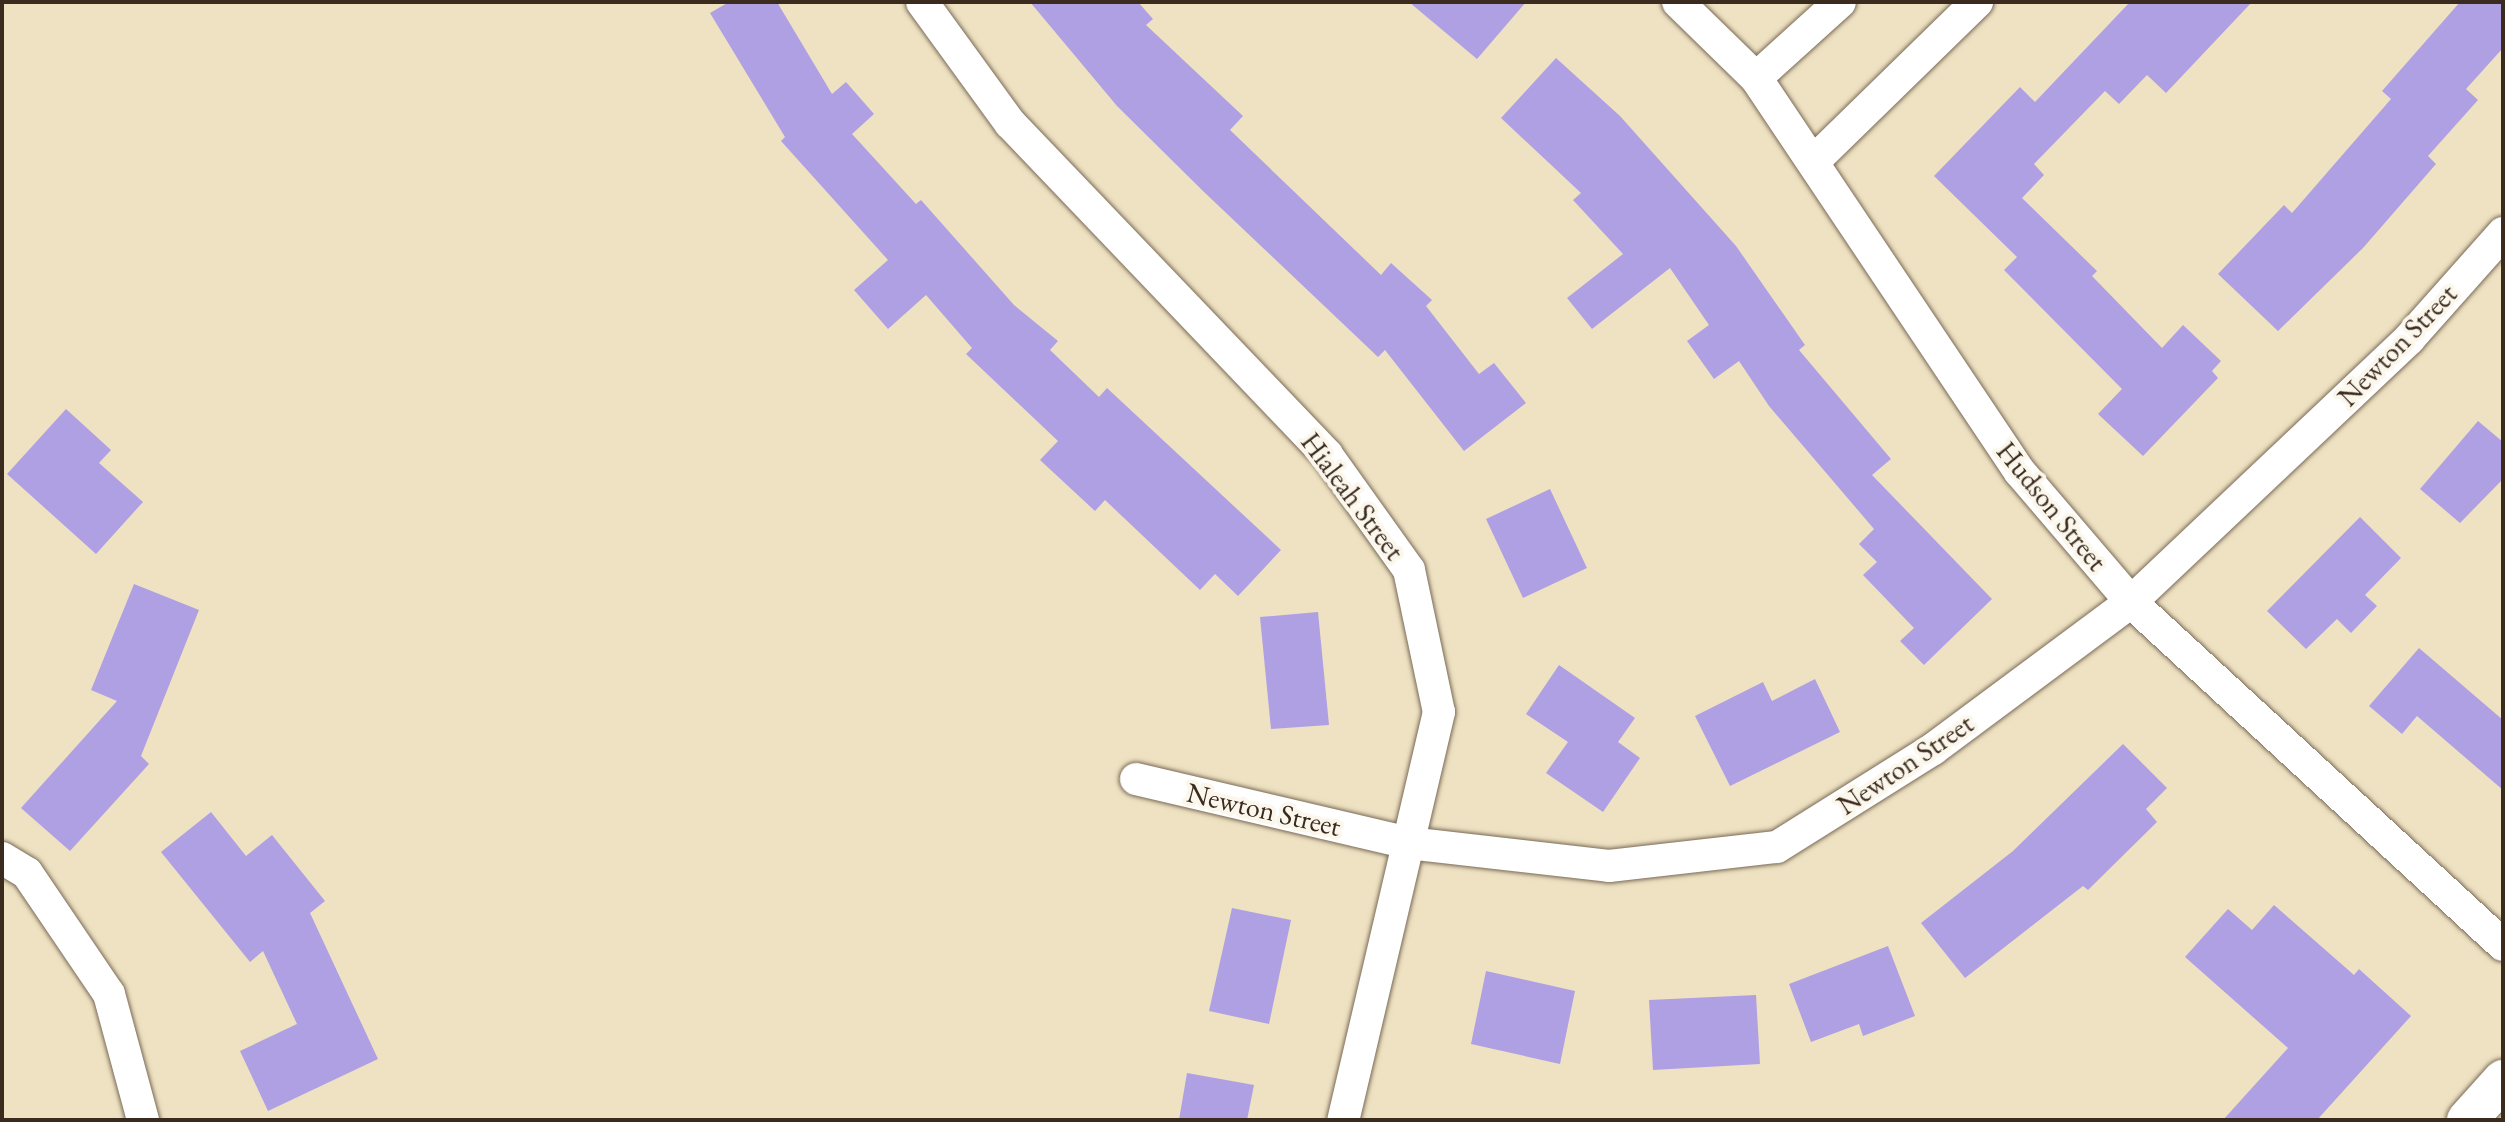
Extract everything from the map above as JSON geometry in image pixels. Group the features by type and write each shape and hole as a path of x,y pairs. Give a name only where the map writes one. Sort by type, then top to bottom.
{"street":[{"name":"Hialeah Street","path":"922,2 1010,123 1327,455 1409,570 1439,712 1343,1120"},
{"name":"Hudson Street","path":"1678,2 1756,78 1814,161 1862,242 2020,472 2131,602 2503,945"},
{"path":"1756,78 1840,2"},
{"path":"1814,161 1977,2"},
{"name":"Newton Street","path":"1136,779 1408,843 1609,866 1777,847 1933,749 2131,602 2409,339 2503,233"},
{"path":"2,858 27,873 109,994 143,1120"},
{"path":"2467,1120 2503,1080"}],"building":[{"path":"729,2 777,2 832,94 846,82 874,114 852,134 916,204 921,200 1014,305 1058,341 1050,350 1099,397 1107,388 1281,550 1238,596 1215,574 1200,590 1105,500 1095,511 1040,460 1058,441 966,354 972,348 926,295 888,329 854,290 888,260 781,141 785,137 710,13"},
{"path":"1030,2 1138,2 1153,19 1146,25 1243,116 1230,130 1381,275 1391,263 1432,300 1426,306 1479,374 1494,363 1526,403 1464,451 1385,350 1378,357 1203,191 1117,106"},
{"path":"1409,2 1526,2 1477,59"},
{"path":"2130,2 2252,2 2166,93 2147,75 2119,104 2105,91 2034,164 2044,175 2022,198 2097,271 2092,276 2162,348 2183,325 2221,361 2212,371 2218,378 2143,456 2098,414 2122,389 2004,270 2017,257 1934,176 2020,87 2035,102"},
{"path":"2460,2 2503,2 2503,48 2466,89 2478,100 2428,156 2436,164 2363,248 2278,331 2218,274 2284,205 2292,213 2391,99 2382,91"},
{"path":"1556,58 1620,116 1736,246 1805,345 1799,350 1891,459 1872,475 1992,599 1924,665 1900,641 1914,628 1863,575 1877,562 1859,544 1874,529 1769,406 1739,361 1714,379 1687,341 1709,325 1670,268 1592,329 1567,298 1623,254 1573,200 1581,193 1501,118"},
{"path":"66,409 111,450 99,463 143,502 96,554 7,474"},
{"path":"2478,421 2503,442 2503,479 2460,523 2420,489"},
{"path":"1550,489 1587,568 1523,598 1486,519"},
{"path":"2360,517 2401,558 2365,595 2377,606 2351,633 2337,619 2306,649 2267,611"},
{"path":"134,584 199,610 141,756 149,764 70,851 21,808 117,701 91,690"},
{"path":"1318,612 1329,725 1271,729 1260,617"},
{"path":"2419,648 2503,720 2503,790 2417,716 2402,734 2369,706"},
{"path":"1559,665 1635,718 1618,742 1640,758 1603,812 1546,773 1568,742 1526,714"},
{"path":"1815,679 1840,732 1730,786 1695,716 1763,682 1772,701"},
{"path":"2123,744 2167,788 2146,809 2157,822 2088,890 2083,886 1965,978 1921,923 2013,851"},
{"path":"211,812 246,856 272,835 325,901 310,913 378,1059 268,1111 240,1051 297,1024 263,951 250,962 161,852"},
{"path":"2274,905 2354,975 2359,969 2411,1016 2317,1120 2223,1120 2288,1048 2185,957 2228,909 2252,930"},
{"path":"1232,908 1291,920 1269,1024 1209,1011"},
{"path":"1888,946 1915,1016 1863,1036 1859,1024 1811,1042 1789,984"},
{"path":"1486,971 1575,991 1560,1064 1471,1044"},
{"path":"1756,995 1760,1064 1653,1070 1649,1000"},
{"path":"1187,1073 1254,1085 1247,1120 1179,1120"}]}
